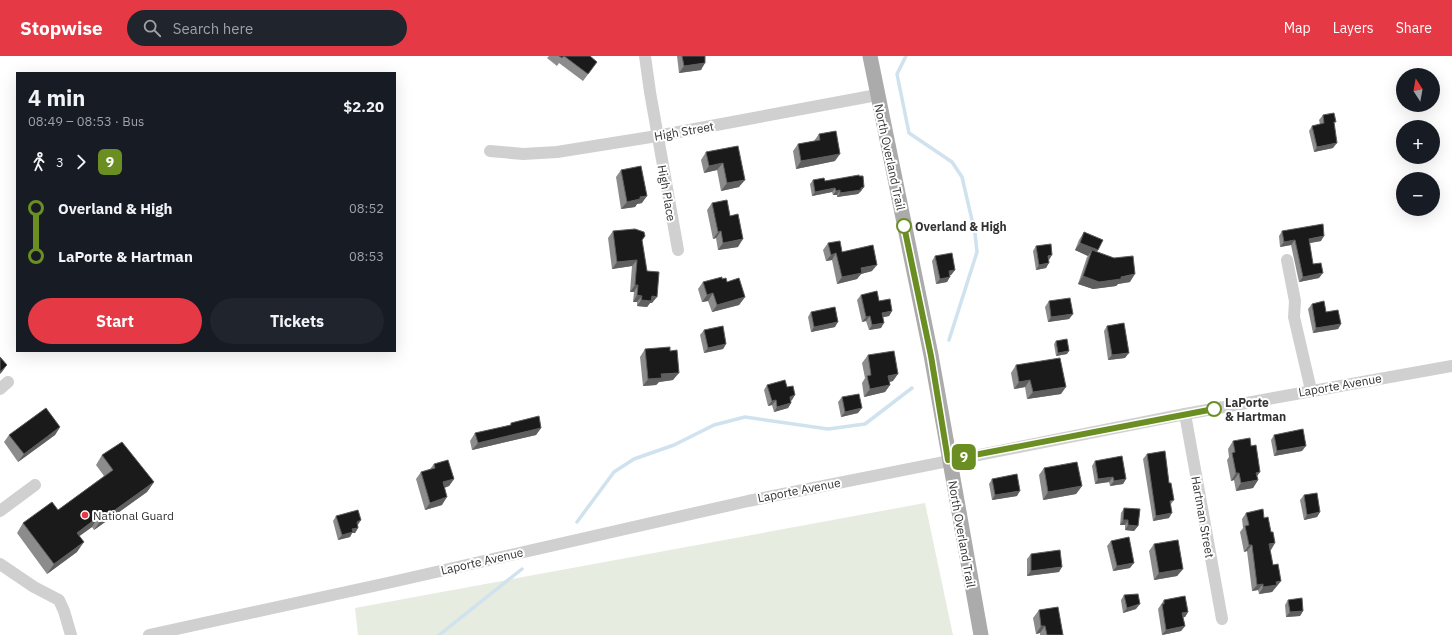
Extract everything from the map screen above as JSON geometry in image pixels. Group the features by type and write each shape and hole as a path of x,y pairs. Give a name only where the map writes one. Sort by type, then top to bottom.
{"main road":[{"name":"North Overland Trail","path":"870,56 927,338 981,635"}],"street":[{"name":"High Place","path":"645,56 657,136 678,250"},
{"name":"High Street","path":"490,151 522,154 557,152 657,136 877,95"},
{"path":"1287,260 1295,301 1294,317 1311,390"},
{"name":"Laporte Avenue","path":"149,635 392,582 748,501 1185,414 1311,390 1452,366"},
{"name":"Hartman Street","path":"1185,414 1222,619"},
{"path":"0,511 35,485"},
{"path":"0,564 34,587 59,600 71,635"}],"shaded area":[{"path":"925,503 953,635 358,635 355,608"}],"building":[{"path":"564,56 590,56 597,62 588,74"},
{"path":"682,56 705,56 705,63 684,66"},
{"path":"1334,113 1337,143 1317,147 1312,126 1324,123 1323,115"},
{"path":"836,131 840,154 801,161 798,144 820,140 819,134"},
{"path":"738,146 745,180 727,183 723,163 709,166 706,152"},
{"path":"641,166 647,196 627,202 621,170"},
{"path":"859,175 863,176 864,187 861,188 861,190 840,193 840,190 836,191 835,188 815,192 813,180 824,178 825,181"},
{"path":"727,200 730,216 738,214 743,239 723,243 721,231 718,232 712,203"},
{"path":"1323,224 1324,236 1309,239 1313,264 1321,263 1323,273 1303,277 1295,240 1284,242 1282,231"},
{"path":"635,229 644,232 645,236 642,240 647,271 659,272 657,297 652,296 651,301 641,300 642,296 637,295 638,285 635,285 637,260 617,262 613,231"},
{"path":"1084,232 1103,240 1098,250 1080,243"},
{"path":"840,241 842,252 873,245 877,265 861,268 862,273 842,277 836,253 831,255 828,243"},
{"path":"1051,244 1052,255 1048,256 1049,263 1039,265 1036,246"},
{"path":"1092,250 1114,258 1133,256 1135,274 1121,277 1121,279 1099,282 1083,276"},
{"path":"952,253 955,270 949,271 950,277 940,279 935,256"},
{"path":"722,277 722,279 726,278 727,282 739,278 745,297 717,305 713,293 707,295 703,282"},
{"path":"877,291 879,301 890,299 892,311 882,313 884,323 872,325 870,316 866,317 861,295"},
{"path":"1070,298 1073,314 1051,317 1049,301"},
{"path":"1324,301 1326,312 1338,310 1341,324 1316,328 1312,304"},
{"path":"835,307 838,322 814,327 811,312"},
{"path":"1124,323 1129,353 1112,355 1107,326"},
{"path":"723,326 726,344 708,348 704,330"},
{"path":"1067,339 1069,351 1058,353 1056,341"},
{"path":"670,347 670,351 677,350 679,373 661,374 662,378 648,379 645,349"},
{"path":"894,351 898,374 888,376 890,385 870,389 867,376 871,375 868,355"},
{"path":"0,357 7,365 0,372"},
{"path":"1060,358 1066,387 1033,392 1030,380 1019,382 1016,365"},
{"path":"785,380 787,387 793,386 795,395 790,397 791,403 777,407 776,400 772,401 767,385"},
{"path":"859,394 862,408 845,412 842,397"},
{"path":"46,408 60,427 24,454 9,435"},
{"path":"539,416 541,428 478,443 475,433 511,425 511,423"},
{"path":"1303,429 1306,446 1277,451 1274,435"},
{"path":"1250,438 1251,446 1256,445 1260,472 1256,473 1258,480 1241,483 1239,473 1236,473 1232,453 1235,452 1233,441"},
{"name":"National Guard","path":"122,442 154,482 101,520 98,517 77,533 84,542 54,564 23,523 52,502 58,510 113,470 102,455"},
{"path":"1165,451 1169,483 1171,483 1174,500 1170,501 1172,513 1156,516 1147,454"},
{"path":"1122,456 1126,479 1114,481 1113,477 1098,479 1095,461"},
{"path":"448,460 454,479 443,482 447,497 430,503 421,472 435,468 434,464"},
{"path":"1077,462 1082,486 1048,492 1044,468"},
{"path":"1017,474 1020,491 995,495 992,479"},
{"path":"1317,493 1320,512 1307,515 1304,495"},
{"path":"1124,508 1140,509 1138,526 1128,525 1128,520 1123,520"},
{"path":"1263,509 1264,518 1268,517 1271,532 1273,532 1275,543 1269,544 1273,565 1278,564 1281,581 1276,582 1277,585 1263,587 1263,584 1257,585 1252,545 1249,545 1245,526 1249,525 1246,513"},
{"path":"358,510 361,520 357,522 358,528 352,529 353,532 342,535 336,516"},
{"path":"1129,537 1134,563 1117,566 1111,541"},
{"path":"1178,540 1183,569 1159,573 1154,544"},
{"path":"1060,550 1062,567 1031,571 1031,554"},
{"path":"1138,594 1140,604 1127,608 1124,595"},
{"path":"1185,596 1188,612 1182,613 1185,626 1166,630 1162,604 1164,604 1164,600"},
{"path":"1302,598 1303,611 1290,612 1288,600"},
{"path":"1058,607 1063,635 1047,635 1045,626 1041,626 1039,610"}],"waterway":[{"path":"906,56 897,74 909,133 952,162 962,177 975,233 977,252 949,340"},
{"path":"577,522 614,472 634,459 674,445 714,425 745,417 828,429 865,424 912,388"},
{"path":"439,635 522,569"}],"bus line":[{"name":"9","path":"904,226 931,356 948,460 1214,409"}],"place":[{"name":"Overland & High","path":"904,226"},
{"name":"LaPorte & Hartman","path":"1214,409"},
{"name":"National Guard","path":"85,515"}]}
